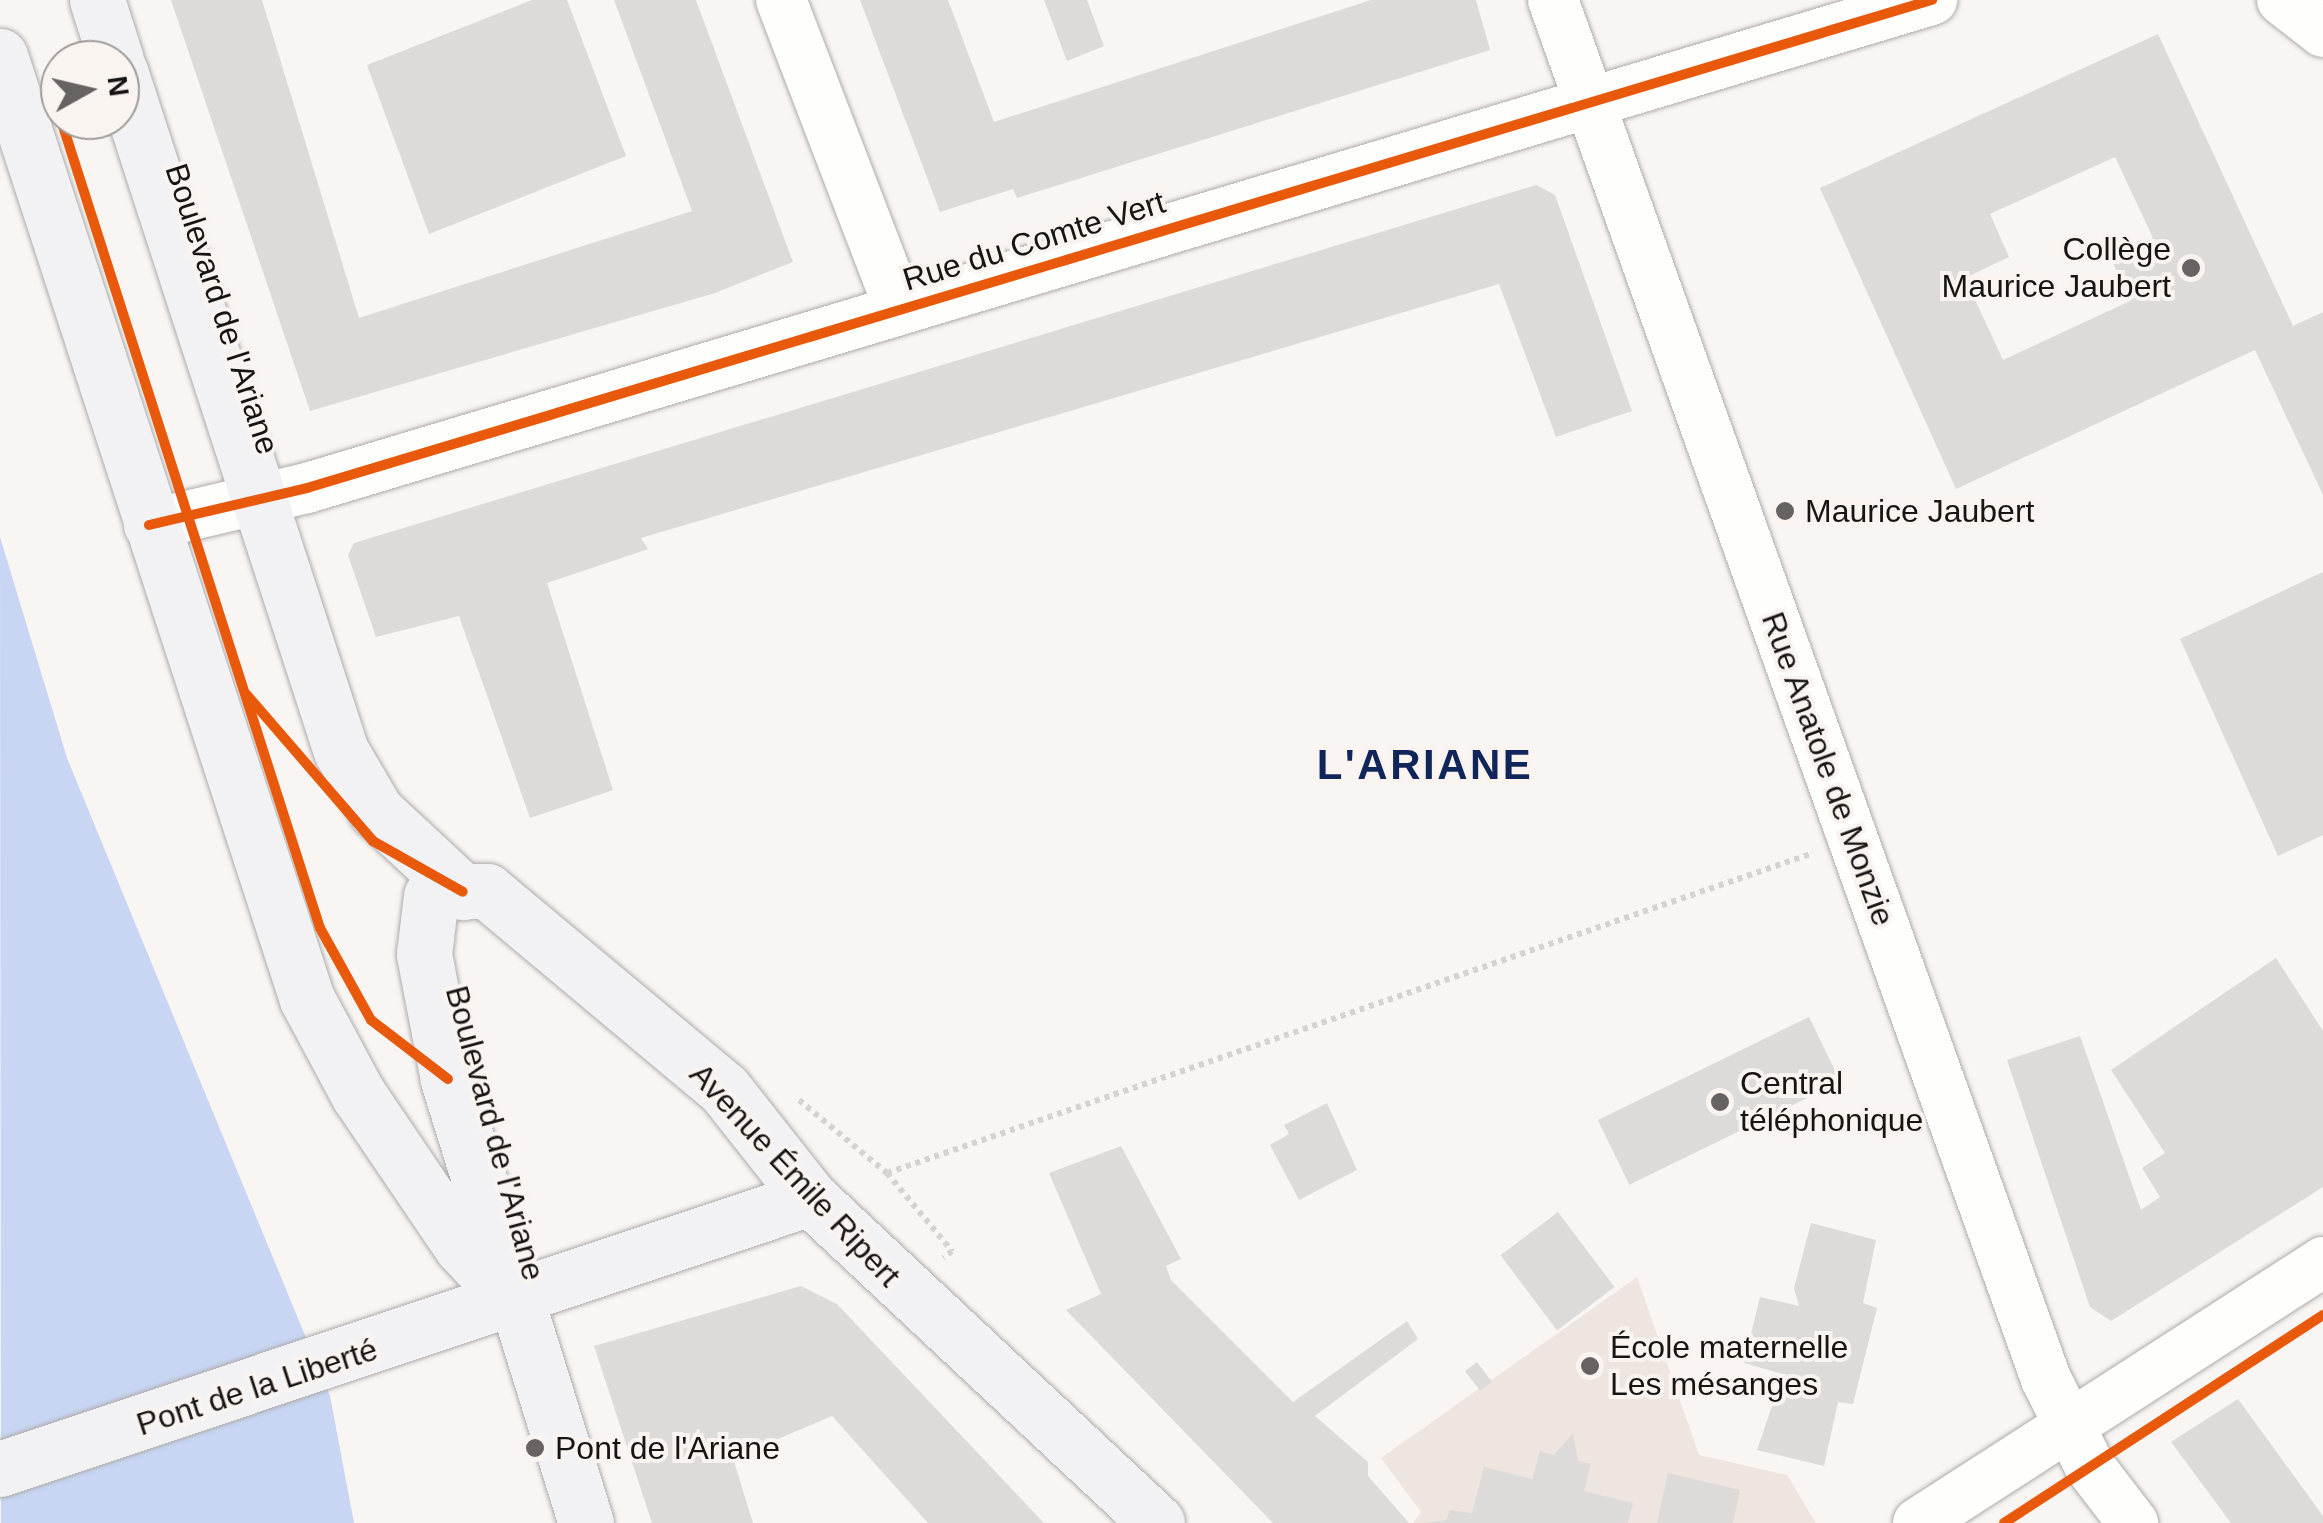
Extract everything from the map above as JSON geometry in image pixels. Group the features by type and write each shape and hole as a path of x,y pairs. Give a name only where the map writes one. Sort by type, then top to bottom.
{"street":[{"path":"98,0 110,40"},
{"path":"781,0 899,308"},
{"name":"Rue Anatole de Monzie","path":"1553,0 2068,1428 2132,1523"},
{"name":"Rue du Comte Vert","path":"150,525 256,500 1588,98 1932,0"},
{"path":"2282,0 2323,32"},
{"name":"Boulevard de l'Ariane","path":"0,56 307,999 461,1246 514,1302"},
{"name":"Boulevard de l'Ariane","path":"140,134 256,500 341,751 376,811 464,892"},
{"name":"Avenue Émile Ripert","path":"464,892 487,890 724,1089 810,1198 902,1290 1158,1523"},
{"name":"Boulevard de l'Ariane","path":"464,892 431,896 424,954 448,1079 514,1302 586,1523"},
{"name":"Pont de la Liberté","path":"0,1469 383,1346 810,1198"},
{"path":"1918,1523 2323,1262"}],"path":[{"path":"887,1173 1812,853 1806,834"},
{"path":"782,1086 887,1173 952,1251 902,1290"}],"shaded area":[{"name":"École maternelle Les mésanges","path":"1637,1277 1699,1455 1787,1475 1816,1523 1413,1523 1421,1512 1381,1458"}],"water":[{"path":"0,537 67,758 330,1396 354,1523 1,1523"}],"building":[{"path":"171,0 262,0 359,318 692,211 614,0 696,0 793,262 715,293 310,411"},
{"path":"532,0 567,0 626,156 429,234 367,65"},
{"path":"860,0 948,0 994,122 1371,0 1476,0 1490,50 1017,198 1013,189 940,212"},
{"path":"1044,0 1087,0 1104,46 1067,61"},
{"name":"Collège Maurice Jaubert","path":"2158,34 2293,326 2323,312 2323,495 2255,350 1956,489 1820,188","holes":["2115,157 2153,238 2111,259 2130,301 2003,360 1965,278 2009,257 1990,214"]},
{"path":"1536,185 1555,195 1632,411 1556,437 1499,284 641,538 648,549 547,583 613,790 530,818 459,616 376,637 348,555 354,543"},
{"path":"2323,572 2323,835 2278,856 2180,639"},
{"path":"2276,958 2323,1031 2323,1187 2111,1321 2090,1307 2007,1060 2080,1036 2141,1210 2160,1197 2142,1168 2165,1153 2111,1070"},
{"name":"Central téléphonique","path":"1809,1017 1841,1082 1629,1185 1598,1120"},
{"path":"1327,1103 1357,1170 1299,1200 1270,1145 1289,1134 1284,1125"},
{"path":"1121,1146 1181,1259 1166,1266 1171,1280 1293,1402 1407,1321 1418,1339 1315,1416 1368,1462 1368,1476 1409,1523 1273,1523 1066,1310 1101,1294 1049,1173"},
{"path":"1558,1212 1615,1287 1557,1330 1500,1255"},
{"path":"1811,1223 1876,1240 1863,1303 1877,1308 1853,1404 1838,1402 1824,1466 1757,1450 1783,1374 1744,1363 1760,1297 1799,1306 1794,1288"},
{"path":"801,1286 837,1304 1044,1523 928,1523 832,1416 733,1458 753,1523 652,1523 594,1346"},
{"path":"1477,1362 1492,1382 1480,1391 1465,1371"},
{"path":"2238,1399 2323,1516 2323,1523 2231,1523 2171,1442"},
{"path":"1573,1433 1578,1461 1591,1464 1584,1491 1633,1503 1628,1523 1424,1523 1446,1520 1450,1510 1472,1513 1484,1467 1532,1479 1540,1451 1554,1455"},
{"path":"1668,1473 1740,1490 1733,1523 1657,1523"}],"cycle path":[{"path":"149,525 307,488 1932,0"},
{"path":"67,140 320,928 371,1020 448,1079"},
{"path":"247,695 373,841 463,892"},
{"path":"2004,1523 2323,1315"}],"place":[{"name":"Collège Maurice Jaubert","path":"2191,268"},
{"name":"Maurice Jaubert","path":"1785,511"},
{"name":"Central téléphonique","path":"1720,1102"},
{"name":"École maternelle Les mésanges","path":"1590,1366"},
{"name":"Pont de l'Ariane","path":"535,1448"}],"district":[{"name":"L'ARIANE","path":"1425,765"}]}
